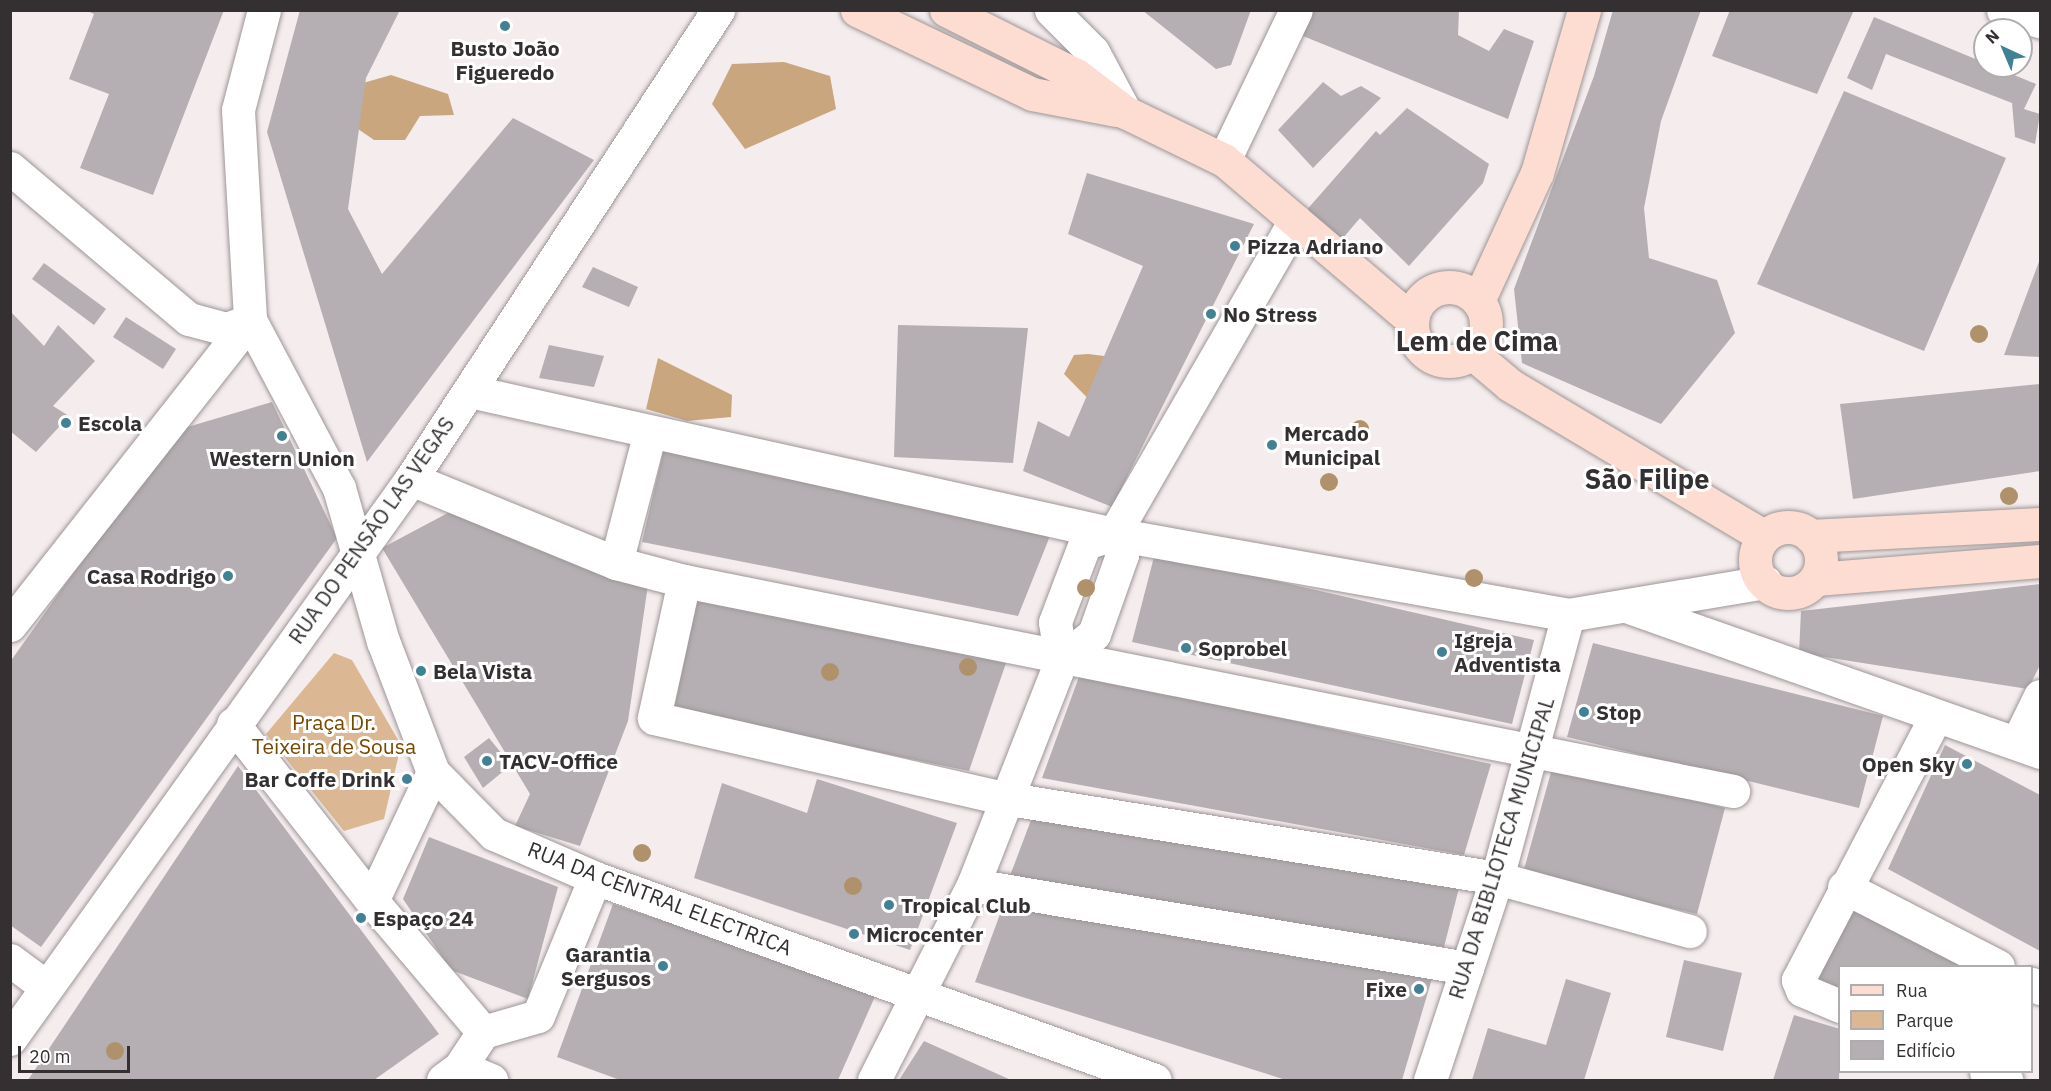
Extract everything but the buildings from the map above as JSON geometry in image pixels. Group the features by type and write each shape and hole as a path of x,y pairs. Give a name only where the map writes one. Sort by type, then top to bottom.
{"main road":[{"path":"857,10 1032,94 1125,112"},
{"path":"946,10 1076,75 1125,112 1224,160 1412,320"},
{"path":"1478,301 1453,287 1438,288 1416,306 1412,320 1419,347 1431,356 1459,360 1472,353 1486,328 1478,301 1537,173 1584,10"},
{"path":"1472,353 1518,390 1763,537"},
{"path":"1810,536 1820,550 1822,570 1811,587 1793,594 1765,582 1755,567 1763,537 1781,526 1810,536 2040,524"},
{"path":"1816,579 2040,561"}],"street":[{"name":"RUA DA CENTRAL ELECTRICA","path":"264,10 238,110 250,320 330,467 383,641 433,772 494,834 595,878 922,994 1155,1080"},
{"name":"RUA DO PENSÃO LAS VEGAS","path":"10,1039 45,986 411,479 718,10"},
{"path":"1051,10 1093,52 1125,112"},
{"path":"1224,160 1296,10"},
{"path":"2003,10 2040,21"},
{"path":"10,168 189,319 227,329 250,320"},
{"path":"874,1080 922,994 973,885 1004,798 1061,660 1055,622 1085,543 1114,534 1294,220"},
{"path":"14,612 250,320"},
{"path":"469,391 1114,534 1568,615 1765,582"},
{"path":"616,563 650,432"},
{"path":"411,479 616,563 684,581 1061,660 1733,791"},
{"path":"684,581 654,718 1004,798 1497,878 1690,932"},
{"path":"1624,606 1936,716 2029,746 2040,696"},
{"name":"RUA DA BIBLIOTECA MUNICIPAL","path":"1430,1080 1497,878 1568,615"},
{"path":"1838,1006 1802,990 1798,980 1844,887 1936,716"},
{"path":"233,724 372,901 483,1032"},
{"path":"372,901 433,772"},
{"path":"491,1080 451,1074 483,1032 537,1016 595,878"},
{"path":"973,885 1467,968"},
{"path":"1844,887 1996,965"},
{"path":"10,960 45,986"},
{"path":"1990,1073 2006,1080"}],"green space":[{"name":"Praça Dr. Teixeira de Sousa","path":"334,653 352,660 401,745 384,819 344,831 266,734"}],"shaded area":[{"path":"784,62 830,76 836,109 745,149 712,104 732,64"},
{"path":"391,75 448,94 454,115 420,116 405,140 374,140 342,118 349,87"},
{"path":"1088,354 1129,359 1109,420 1064,374 1074,355"},
{"path":"658,358 732,395 731,417 687,421 646,409"}],"place":[{"name":"Busto João Figueredo","path":"505,26"},
{"name":"Pizza Adriano","path":"1235,246"},
{"name":"No Stress","path":"1211,314"},
{"name":"Escola","path":"66,423"},
{"name":"Western Union","path":"282,436"},
{"name":"Mercado Municipal","path":"1272,445"},
{"name":"Casa Rodrigo","path":"228,576"},
{"name":"Soprobel","path":"1186,648"},
{"name":"Igreja Adventista","path":"1442,652"},
{"name":"Bela Vista","path":"421,671"},
{"name":"Stop","path":"1584,712"},
{"name":"TACV-Office","path":"487,761"},
{"name":"Open Sky","path":"1967,764"},
{"name":"Bar Coffe Drink","path":"407,779"},
{"name":"Tropical Club","path":"889,905"},
{"name":"Espaço 24","path":"361,918"},
{"name":"Microcenter","path":"854,934"},
{"name":"Garantia Sergusos","path":"663,966"},
{"name":"Fixe","path":"1419,989"}],"district":[{"name":"Lem de Cima","path":"1477,341"},
{"name":"São Filipe","path":"1647,479"}]}
